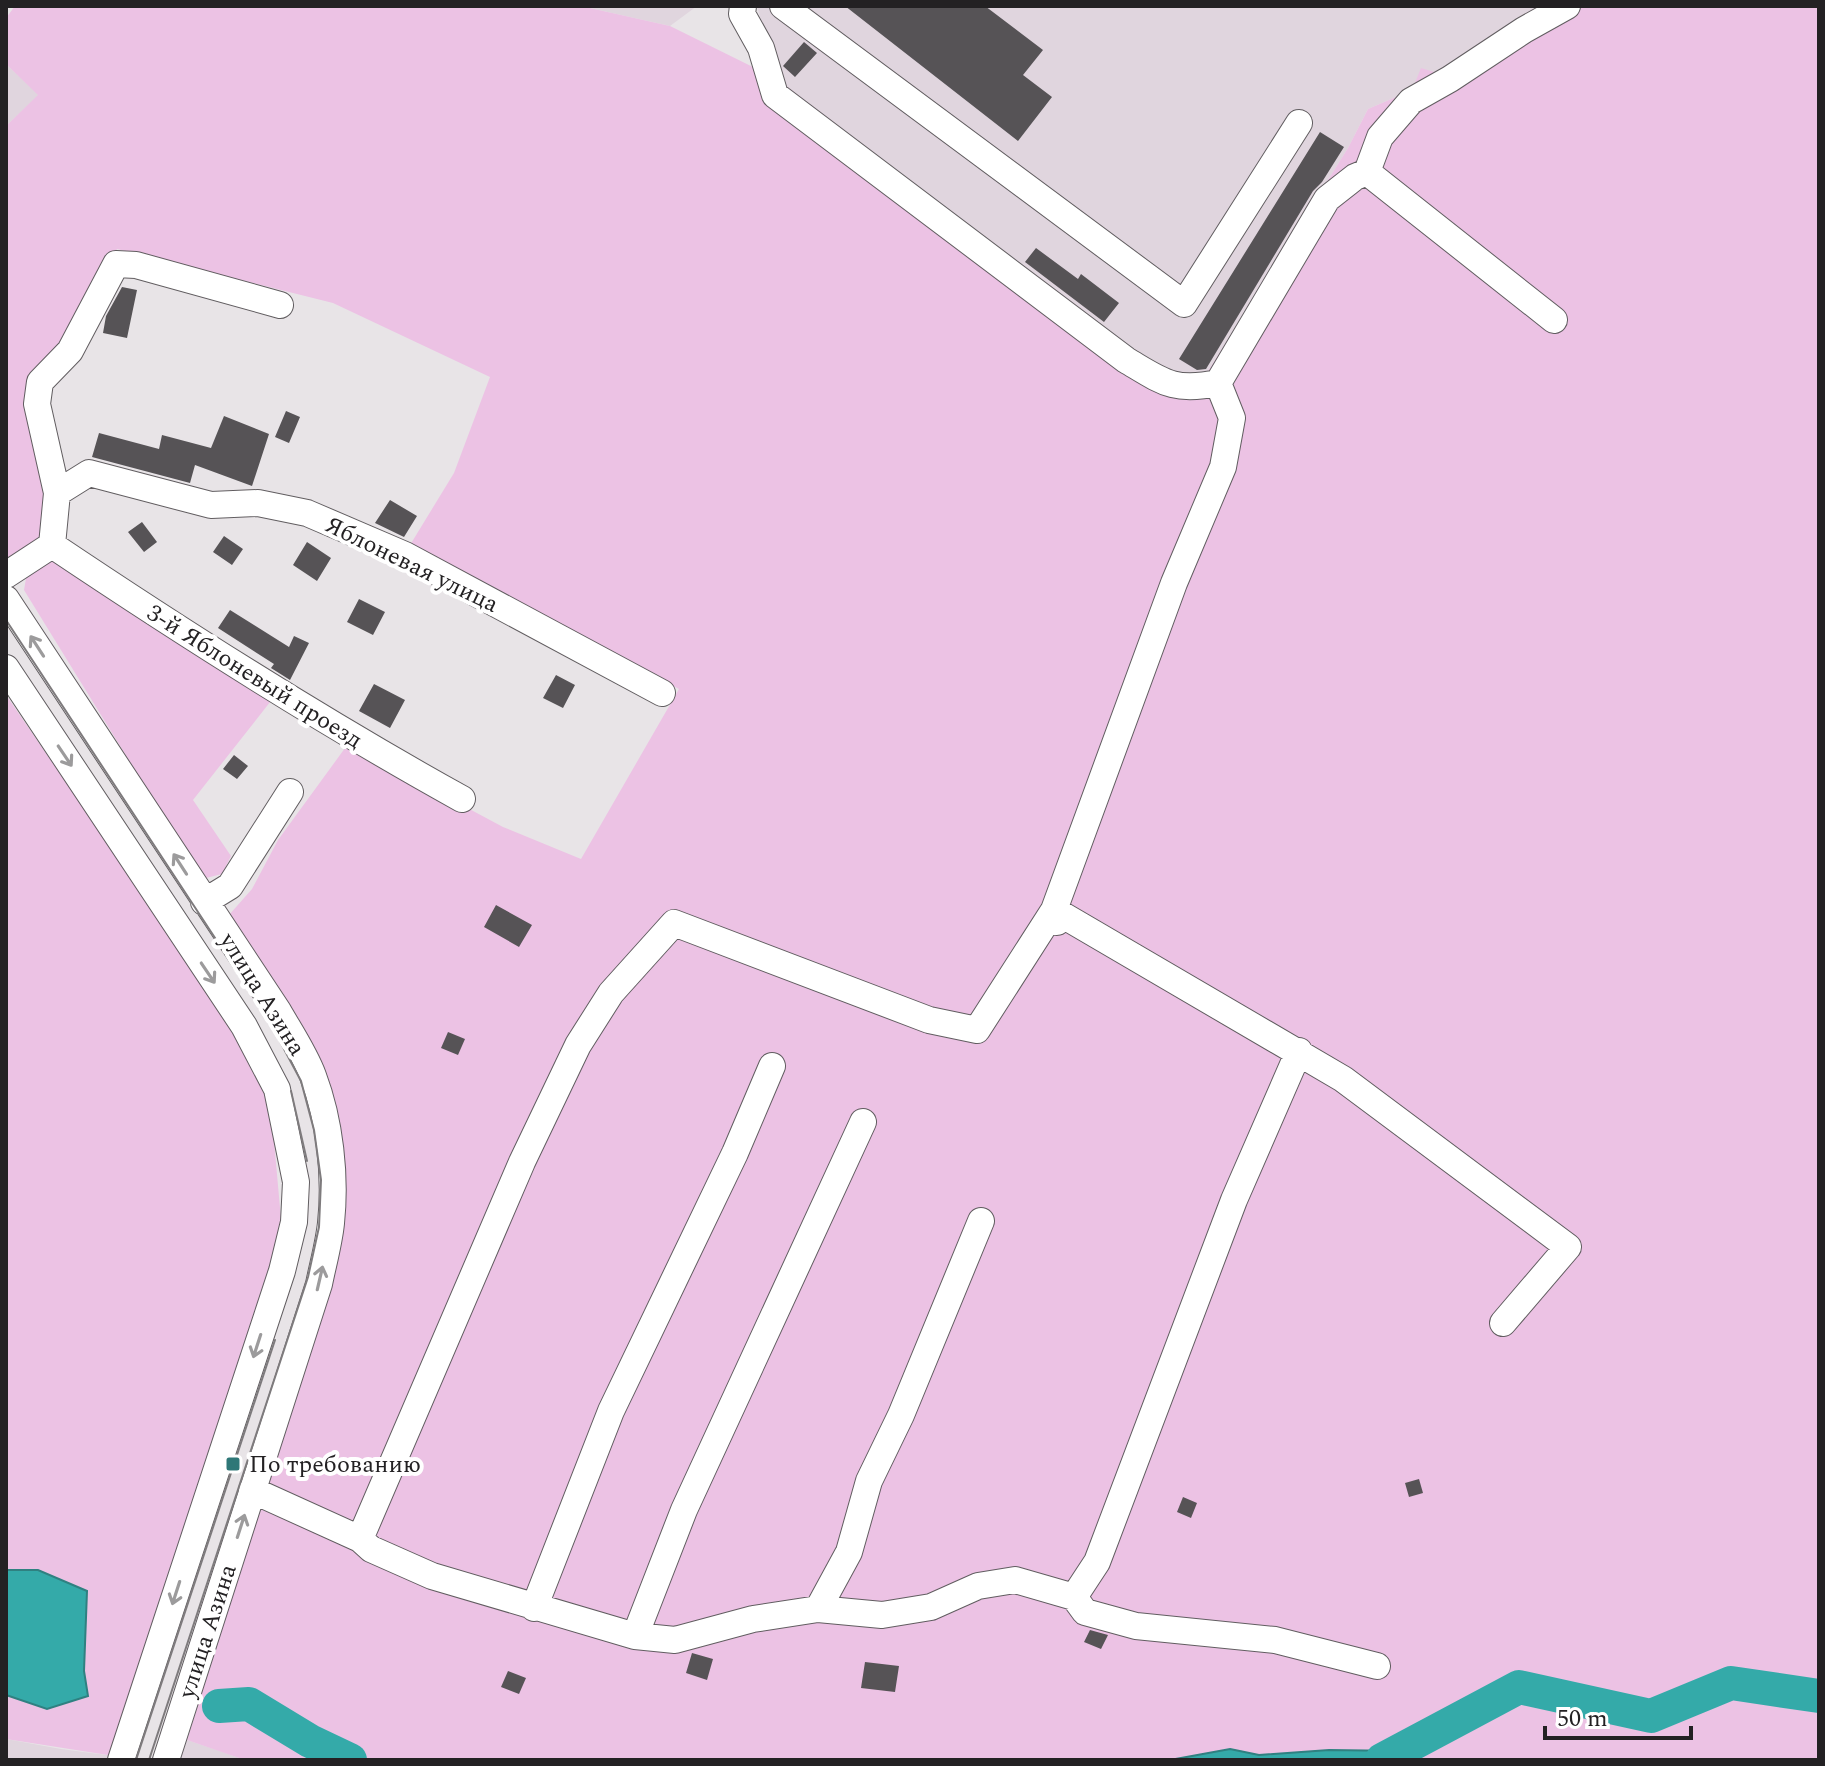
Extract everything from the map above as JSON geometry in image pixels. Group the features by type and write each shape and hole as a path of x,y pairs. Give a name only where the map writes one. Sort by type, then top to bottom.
{"street":[{"path":"743,6 742,14 761,48 775,95 1126,360 1169,386 1198,387 1218,383 1327,199 1355,177 1367,172 1380,137 1411,101 1567,6"},
{"path":"783,6 1184,304 1299,123"},
{"path":"1367,172 1554,320"},
{"path":"6,575 52,545 57,493 37,404 40,382 70,351 116,264 136,265 280,305"},
{"path":"360,1539 522,1162 578,1045 611,993 674,923 929,1020 977,1030 1055,916 1174,583 1223,467 1232,418 1218,383"},
{"name":"Яблоневая улица","path":"57,493 89,473 211,505 258,503 307,513 405,555 662,693"},
{"name":"3-й Яблоневый проезд","path":"52,545 153,613 347,735 462,799"},
{"name":"улица Азина","path":"6,599 278,1011 313,1076 326,1128 333,1180 331,1225 319,1284 166,1760"},
{"name":"улица Азина","path":"6,668 244,1026 277,1089 296,1182 294,1222 282,1271 121,1760"},
{"path":"204,902 230,886 290,792"},
{"path":"1055,916 1299,1051 1343,1079 1568,1247 1503,1323"},
{"path":"1074,1597 1097,1562 1234,1200 1299,1051"},
{"path":"534,1608 611,1411 735,1153 772,1066"},
{"path":"635,1636 684,1510 863,1122"},
{"path":"818,1609 849,1552 869,1481 901,1415 981,1221"},
{"path":"252,1490 432,1576 635,1636 675,1640 753,1619 818,1609 882,1615 931,1607 978,1586 1015,1580 1074,1597 1085,1612 1136,1626 1275,1640 1377,1666"}],"shaded area":[{"path":"15,6 581,6 670,26 777,79 1138,354 1176,377 1205,376 1348,148 1368,109 1412,90 1421,68 1444,75 1499,31 1545,6 1819,6 1819,1760 1413,1760 1402,1751 1329,1750 1259,1755 1230,1749 1170,1760 245,1760 187,1740 329,1290 326,1080 229,915 252,889 278,840 348,744 503,827 581,859 679,689 407,550 454,473 490,377 333,303 117,249 61,346 33,374 50,500 41,540 6,560 6,126 38,95 6,64 6,18"},
{"path":"581,6 697,6 670,26"},
{"path":"757,6 1545,6 1444,76 1368,109 1348,148 1205,376 1176,377 1138,354 777,79"},
{"path":"6,64 39,95 6,126"},
{"path":"40,560 57,560 274,697 193,800 231,856 222,874 202,879 24,590 27,573"},
{"path":"6,695 240,1036 264,1093 274,1141 281,1219 270,1275 114,1756 6,1739 6,1695 47,1709 88,1695 84,1671 87,1591 38,1570 6,1570"},
{"path":"6,1739 114,1756 113,1760 6,1760"},
{"path":"187,1740 220,1751 245,1760 180,1760"}],"water":[{"path":"6,1570 38,1570 87,1591 84,1671 88,1696 47,1709 6,1695"},
{"path":"1230,1749 1259,1755 1329,1750 1403,1751 1413,1760 1170,1760"}],"building":[{"path":"845,6 985,6 1043,50 1023,75 1052,97 1018,141"},
{"path":"804,42 817,53 795,77 783,66"},
{"path":"1320,132 1344,147 1313,191 1206,369 1197,370 1179,359"},
{"path":"1036,248 1078,279 1081,274 1119,303 1104,322 1025,262"},
{"path":"122,287 137,290 127,338 103,333 106,316"},
{"path":"286,411 300,417 289,443 275,437"},
{"path":"224,416 269,434 252,486 195,465 190,483 92,457 99,433 159,449 162,435 211,448"},
{"path":"390,500 417,516 404,537 375,523"},
{"path":"142,522 157,542 144,552 128,532"},
{"path":"224,536 243,549 232,565 213,552"},
{"path":"307,542 331,558 317,581 293,565"},
{"path":"359,599 385,612 373,635 347,622"},
{"path":"230,610 289,647 294,636 309,643 290,680 271,668 274,664 218,628"},
{"path":"556,675 575,685 563,708 543,698"},
{"path":"374,684 405,700 390,728 359,711"},
{"path":"234,755 248,766 237,779 223,769"},
{"path":"496,905 532,925 519,947 484,927"},
{"path":"448,1032 465,1039 458,1055 441,1048"},
{"path":"1419,1479 1423,1493 1409,1497 1405,1483"},
{"path":"1183,1497 1197,1503 1191,1518 1177,1512"},
{"path":"1090,1630 1108,1635 1101,1649 1084,1642"},
{"path":"692,1653 713,1659 707,1680 686,1673"},
{"path":"865,1662 899,1666 895,1692 861,1688"},
{"path":"508,1671 526,1678 519,1694 501,1687"}],"waterway":[{"path":"1382,1760 1519,1687 1651,1716 1731,1683 1819,1696"},
{"path":"219,1706 249,1704 310,1741 350,1760"}],"tram line":[{"path":"6,620 267,1017 301,1081 314,1130 321,1180 319,1227 308,1277 149,1760"},
{"path":"291,1091 307,1161"},
{"path":"136,1760 275,1340"}],"place":[{"name":"По требованию","path":"233,1464"}]}
